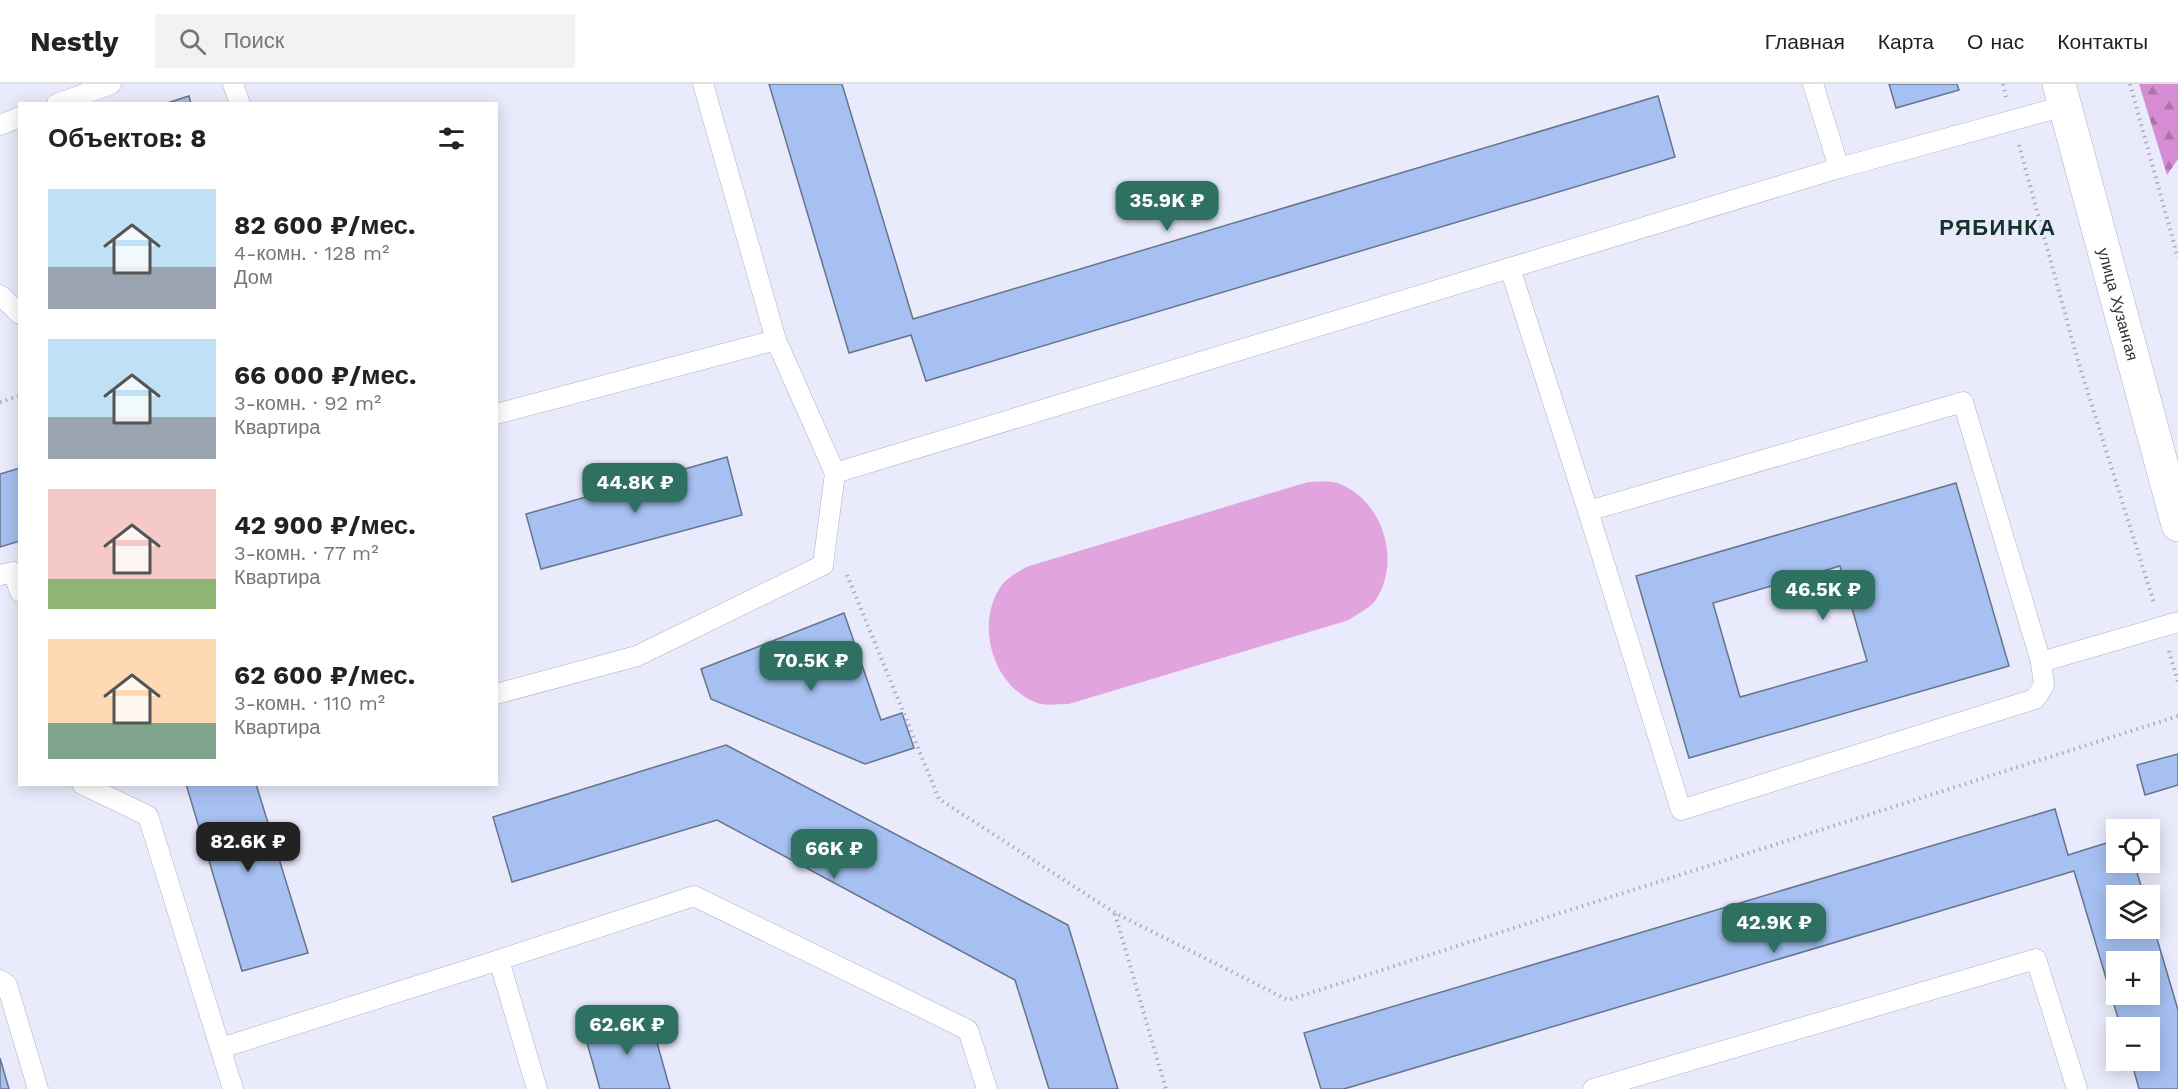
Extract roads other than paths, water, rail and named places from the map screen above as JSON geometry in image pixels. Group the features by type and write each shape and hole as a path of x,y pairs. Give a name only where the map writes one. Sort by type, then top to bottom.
{"street":[{"name":"улица Хузангая","path":"2061,95 2178,525"}],"lane":[{"path":"62,102 111,84"},
{"path":"233,84 239,102"},
{"path":"498,693 637,656 823,565 835,473 776,340 703,84"},
{"path":"1813,84 1839,168"},
{"path":"835,473 1839,168 2012,120 2061,95"},
{"path":"0,125 18,118"},
{"path":"1510,268 1681,810 2036,699 2044,685 2042,662 1963,402 1588,511"},
{"path":"0,295 18,312"},
{"path":"498,413 776,340"},
{"path":"0,575 13,572 18,586"},
{"path":"2042,662 2170,625"},
{"path":"86,786 148,816 233,1089"},
{"path":"221,1048 694,896 968,1030 987,1089"},
{"path":"1601,1088 2036,959 2077,1089"},
{"path":"499,960 537,1089"},
{"path":"0,980 7,985 38,1089"}],"district":[{"name":"РЯБИНКА","path":"1998,227"}]}
